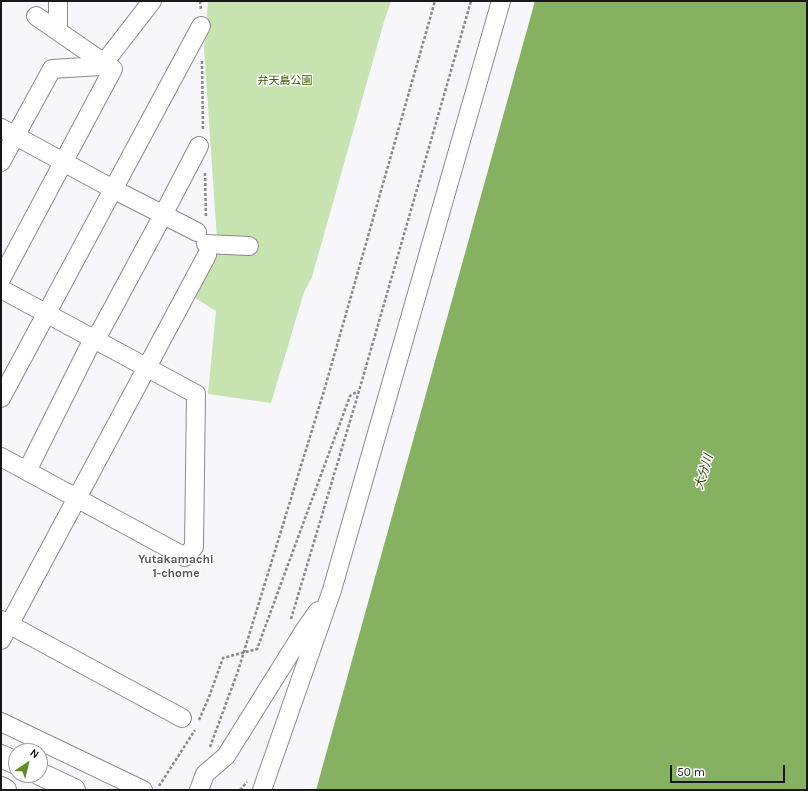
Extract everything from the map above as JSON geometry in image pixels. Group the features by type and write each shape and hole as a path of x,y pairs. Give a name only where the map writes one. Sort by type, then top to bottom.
{"main road":[{"path":"48,778 74,790"},
{"path":"1,788 5,790"}],"street":[{"path":"58,1 58,31"},
{"path":"1,162 8,132 52,69 100,66 104,63 152,1"},
{"path":"255,785 332,590 501,1"},
{"path":"1,279 113,69 36,16"},
{"path":"1,398 201,26"},
{"path":"8,132 164,215 203,244 249,246"},
{"path":"27,471 93,339 101,330 164,215 202,140"},
{"path":"182,718 4,628 146,367 203,244"},
{"path":"1,289 196,394 194,547 185,557 1,457"},
{"path":"202,782 226,756 304,631 332,590"},
{"path":"1,722 143,790"}],"path":[{"path":"200,1 201,26"},
{"path":"202,782 210,747 238,672 324,390 435,1"},
{"path":"290,622 359,391 471,1"},
{"path":"202,57 202,140"},
{"path":"203,244 204,167"},
{"path":"156,790 194,732 209,698 223,658 257,649 350,396 359,391"},
{"path":"240,790 255,785"}],"green space":[{"name":"弁天島公園","path":"208,1 391,1 312,277 304,292 271,403 208,394 216,311 195,298 217,250 204,48"}],"water":[{"name":"大分川","path":"535,1 807,1 807,790 316,790"}],"district":[{"name":"Yutakamachi 1-chome","path":"176,567"}]}
